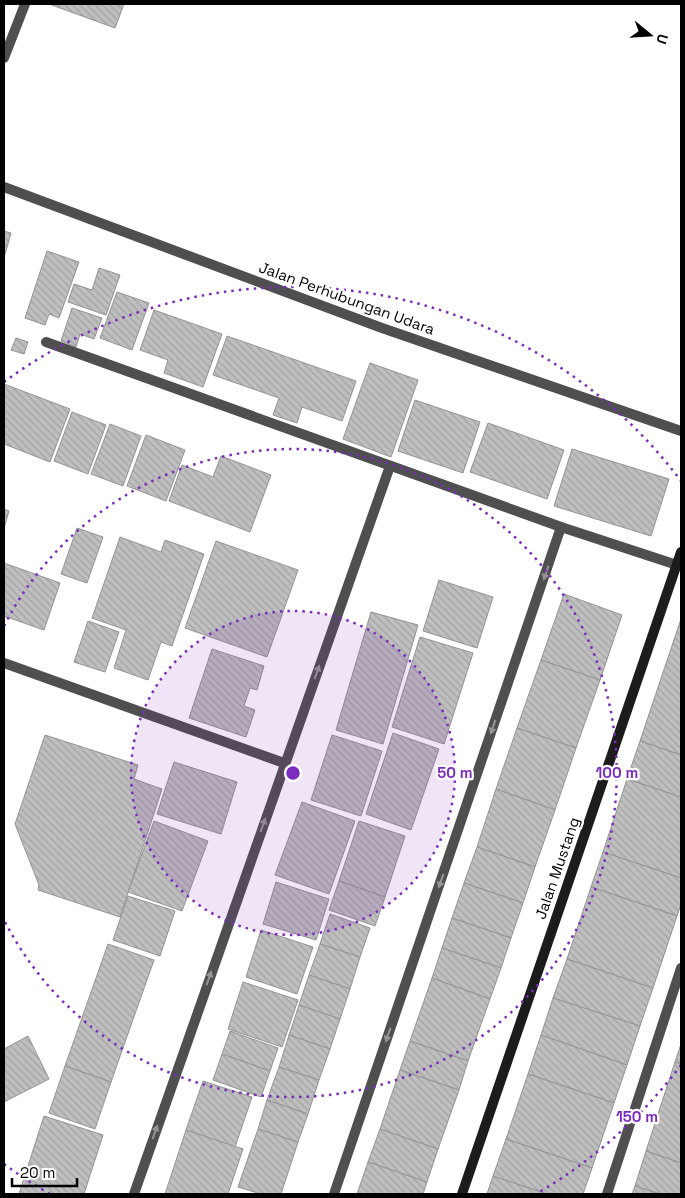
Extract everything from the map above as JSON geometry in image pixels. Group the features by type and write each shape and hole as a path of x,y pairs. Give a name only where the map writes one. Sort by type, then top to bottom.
{"main road":[{"name":"Jalan Mustang","path":"462,1194 681,552"}],"street":[{"path":"4,58 25,4"},
{"name":"Jalan Perhubungan Udara","path":"4,187 382,328 681,431"},
{"path":"46,342 561,527 677,565"},
{"path":"134,1194 390,466"},
{"path":"334,1194 561,527"},
{"path":"4,664 284,763"},
{"path":"607,1194 681,968"}],"building":[{"path":"49,4 124,4 115,28"},
{"path":"4,231 11,233 4,258"},
{"path":"47,251 79,262 59,318 49,314 45,325 25,318"},
{"path":"99,268 120,275 106,315 68,302 74,284 92,290"},
{"path":"117,292 149,303 132,350 100,338"},
{"path":"72,308 102,318 94,339 80,334 76,347 61,341"},
{"path":"154,310 222,334 203,387 164,373 168,360 140,350"},
{"path":"227,336 356,381 342,421 302,407 297,423 273,415 279,398 213,375"},
{"path":"16,338 28,342 24,354 11,350"},
{"path":"370,363 418,380 391,457 343,439"},
{"path":"4,384 70,409 50,462 4,444"},
{"path":"415,400 480,422 463,473 398,451"},
{"path":"72,412 106,425 88,474 54,461"},
{"path":"488,423 564,450 547,499 470,472"},
{"path":"110,424 141,436 123,486 91,474"},
{"path":"146,435 185,450 166,501 127,486"},
{"path":"572,449 669,479 651,536 554,506"},
{"path":"221,456 271,475 250,532 169,501 182,465 213,477"},
{"path":"4,509 9,511 4,528"},
{"path":"77,528 103,537 87,583 61,574"},
{"path":"120,537 161,552 165,540 204,554 172,646 161,642 148,680 114,668 126,630 92,618"},
{"path":"216,541 298,570 267,657 185,628"},
{"path":"4,563 60,583 44,630 4,616"},
{"path":"439,580 493,597 477,648 423,631"},
{"path":"564,594 622,615 600,680 541,660"},
{"path":"371,612 418,625 383,744 336,730"},
{"path":"681,619 681,755 640,741"},
{"path":"88,621 119,632 105,672 74,662"},
{"path":"420,637 473,653 444,744 392,727"},
{"path":"212,649 264,666 257,690 250,688 244,706 255,710 246,737 189,718"},
{"path":"541,660 600,680 576,748 517,728"},
{"path":"517,728 576,748 555,810 496,789"},
{"path":"393,733 439,749 411,830 366,814"},
{"path":"45,735 138,765 134,779 162,789 120,917 38,890 39,885 15,824"},
{"path":"332,735 382,751 361,816 311,800"},
{"path":"640,741 681,755 681,797 627,779"},
{"path":"174,762 237,782 221,834 157,814"},
{"path":"627,779 681,797 681,878 603,852"},
{"path":"496,789 555,810 535,867 477,847"},
{"path":"302,802 355,821 329,894 275,875"},
{"path":"154,821 208,841 182,911 128,892"},
{"path":"359,821 405,836 385,897 339,881"},
{"path":"477,847 535,867 523,903 464,883"},
{"path":"603,852 681,878 681,904 677,916 591,887"},
{"path":"339,881 385,897 375,926 329,910"},
{"path":"276,882 329,899 316,940 263,924"},
{"path":"464,883 523,903 511,938 452,918"},
{"path":"591,887 677,916 653,988 567,959"},
{"path":"128,896 175,911 160,956 113,940"},
{"path":"330,914 370,928 360,957 320,944"},
{"path":"452,918 511,938 501,968 442,948"},
{"path":"261,930 313,947 297,994 246,977"},
{"path":"108,944 154,960 111,1082 65,1066"},
{"path":"320,944 360,957 350,989 309,975"},
{"path":"442,948 501,968 490,999 432,978"},
{"path":"567,959 653,988 640,1026 553,998"},
{"path":"309,975 350,989 340,1019 299,1005"},
{"path":"432,978 490,999 468,1061 410,1041"},
{"path":"243,982 298,1000 282,1047 228,1029"},
{"path":"553,998 640,1026 627,1065 541,1035"},
{"path":"299,1005 340,1019 330,1049 289,1035"},
{"path":"230,1031 278,1048 270,1071 222,1054"},
{"path":"289,1035 330,1049 319,1080 279,1067"},
{"path":"541,1035 627,1065 614,1103 528,1074"},
{"path":"28,1036 49,1079 4,1102 4,1049"},
{"path":"410,1041 468,1061 459,1090 400,1070"},
{"path":"681,1044 681,1064 675,1062"},
{"path":"222,1054 270,1071 261,1097 213,1080"},
{"path":"675,1062 681,1064 681,1163 646,1151"},
{"path":"65,1066 111,1082 95,1129 49,1113"},
{"path":"279,1067 319,1080 308,1114 267,1100"},
{"path":"400,1070 459,1090 438,1149 380,1129"},
{"path":"528,1074 614,1103 592,1168 506,1139"},
{"path":"203,1081 252,1097 235,1147 186,1130"},
{"path":"267,1100 308,1114 298,1142 258,1129"},
{"path":"44,1116 103,1135 84,1194 19,1194"},
{"path":"258,1129 298,1142 281,1194 261,1194 238,1187"},
{"path":"380,1129 438,1149 427,1182 368,1162"},
{"path":"186,1130 243,1149 228,1194 165,1194"},
{"path":"506,1139 592,1168 583,1194 547,1194 493,1176"},
{"path":"646,1151 681,1163 681,1194 660,1194 635,1186"},
{"path":"368,1162 427,1182 423,1194 357,1194"},
{"path":"493,1176 547,1194 487,1194"},
{"path":"635,1186 660,1194 632,1194"}]}
